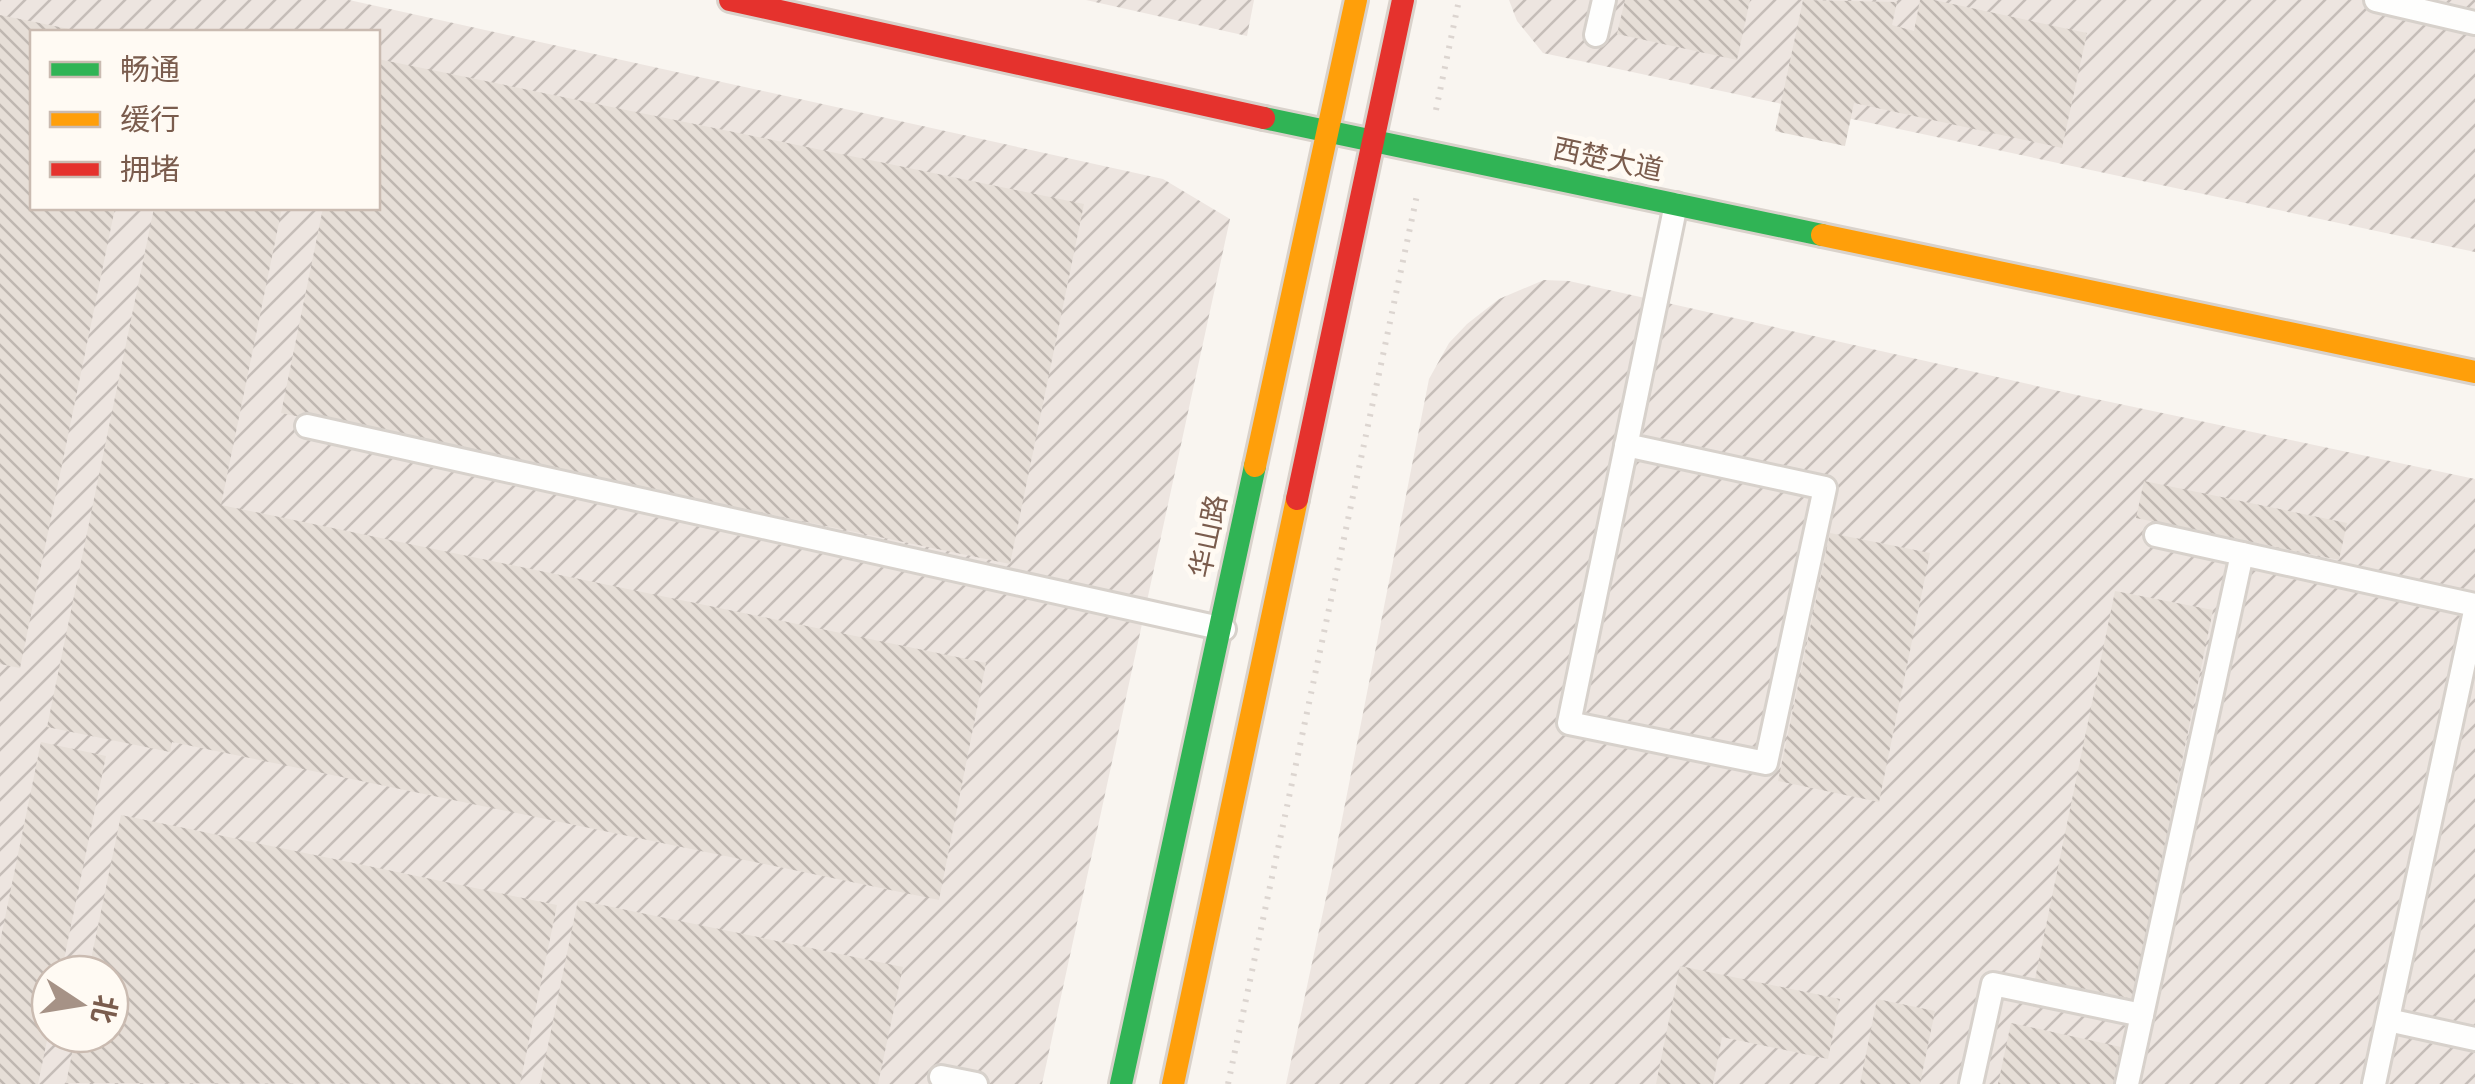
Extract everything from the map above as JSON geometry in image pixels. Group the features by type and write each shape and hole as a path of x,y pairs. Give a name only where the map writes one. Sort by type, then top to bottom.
{"street":[{"name":"西楚大道","path":"730,0 1326,131 2475,372"},
{"name":"华山路","path":"1121,1084 1356,0"},
{"path":"1173,1084 1403,0"}],"lane":[{"path":"1596,35 1604,0"},
{"path":"2376,0 2475,23"},
{"path":"1626,445 1824,488 1766,764 1568,723 1676,204"},
{"path":"307,426 1266,639"},
{"path":"2156,536 2475,608 2464,724 2374,1084"},
{"path":"2127,1084 2242,554"},
{"path":"1972,1084 1993,984 2142,1015"},
{"path":"2388,1020 2475,1038"},
{"path":"941,1077 976,1084"}],"path":[{"path":"1228,1084 1459,0"}],"shaded area":[{"path":"0,0 349,0 1163,179 1230,219 1042,1084 0,1084"},
{"path":"1086,0 1254,0 1247,36"},
{"path":"1509,0 2475,0 2475,252 1543,53 1517,21"},
{"path":"1544,280 1569,281 2475,479 2475,1084 1286,1084 1429,379 1449,343 1467,324 1499,299"}],"building":[{"path":"1625,0 1750,0 1737,60 1617,34"},
{"path":"1803,0 1897,2 1892,25 1914,31 1920,0 1934,0 2087,33 2062,148 1854,103 1845,146 1775,131"},
{"path":"0,15 74,30 30,30 30,210 115,210 20,668 0,664"},
{"path":"380,59 1084,204 1010,564 281,413 323,210 380,210"},
{"path":"154,210 282,210 221,505 986,663 939,900 172,742 170,752 47,727"},
{"path":"2144,481 2347,523 2339,560 2136,518"},
{"path":"1830,533 1930,553 1879,802 1778,781"},
{"path":"2115,591 2213,610 2133,999 2035,979"},
{"path":"41,742 106,756 65,954 30,954 30,1054 44,1054 38,1084 0,1084 0,942"},
{"path":"121,815 557,905 520,1084 66,1083 72,1054 130,1054 130,954 92,954"},
{"path":"578,900 903,967 878,1084 540,1084"},
{"path":"1680,966 1840,999 1828,1059 1722,1037 1713,1084 1656,1084"},
{"path":"1877,999 1935,1011 1920,1084 1860,1084"},
{"path":"2011,1023 2121,1047 2113,1084 1998,1084"}],"traffic: fast":[{"path":"1264,118 1822,235"},
{"path":"1121,1084 1255,466"}],"traffic: slow":[{"path":"1255,466 1356,0"},
{"path":"1822,235 2475,372"},
{"path":"1173,1084 1297,499"}],"traffic: jam":[{"path":"730,0 1264,118"},
{"path":"1297,499 1403,0"}]}
